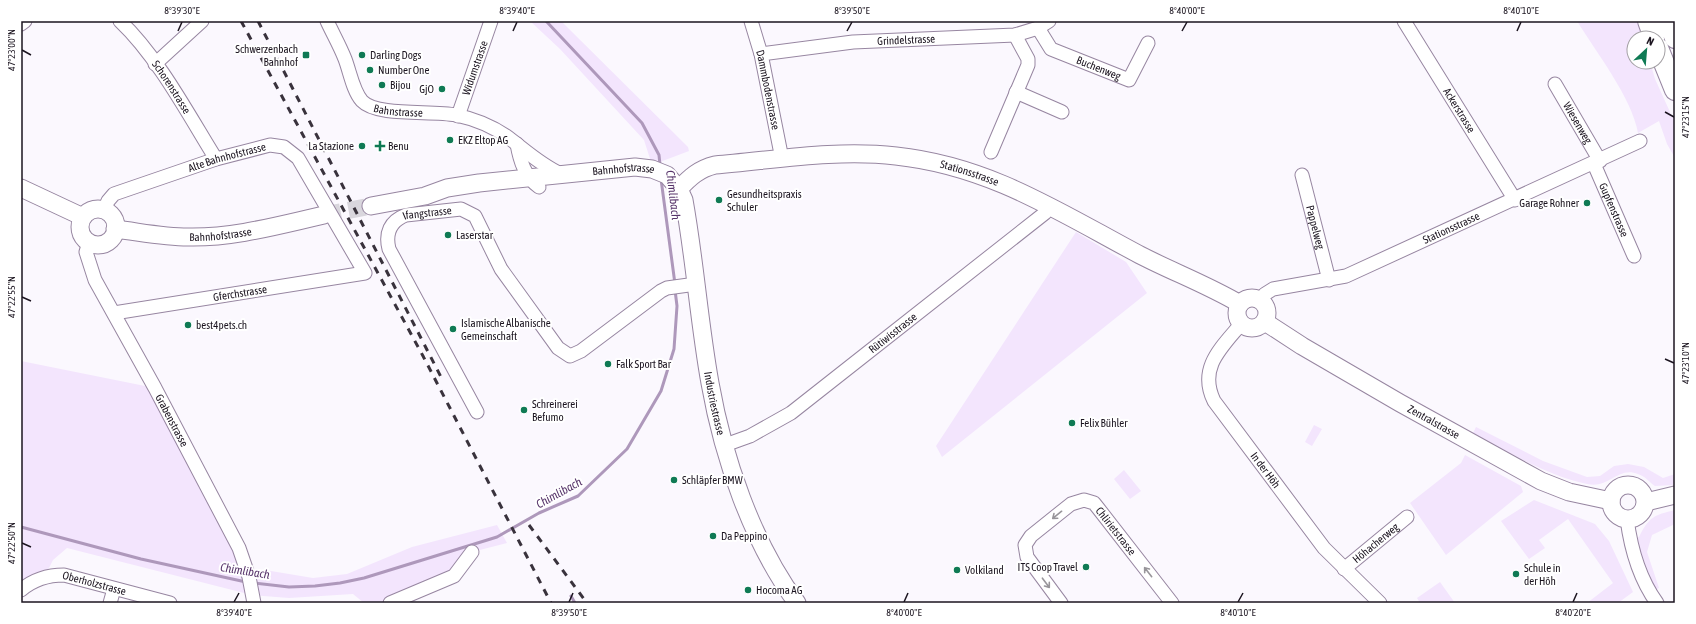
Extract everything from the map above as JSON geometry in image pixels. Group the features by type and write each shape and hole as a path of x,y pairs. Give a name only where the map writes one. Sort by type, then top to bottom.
{"highway":[{"path":"1668,21 1675,38"},
{"path":"1666,68 1675,90"}],"main road":[{"name":"Stationsstrasse","path":"664,180 692,175 702,168 715,165 850,153 911,158 958,168 982,175 1050,206 1142,256 1240,304"},
{"name":"Bahnhofstrasse","path":"371,206 425,196 447,188 500,181 531,185 561,174 634,167 664,180"},
{"name":"Bahnhofstrasse","path":"425,196 448,196 531,185 627,179 664,180"},
{"name":"Industriestrasse","path":"664,180 685,205 690,285 710,383 725,445 741,495 755,530 779,575 797,603"},
{"path":"21,188 83,217"},
{"path":"94,209 104,210 112,216 116,229 111,238 103,243 94,244 85,238 80,228 83,217 94,209"},
{"name":"Bahnhofstrasse","path":"116,229 174,236 214,236 256,230 324,216"},
{"path":"1252,298 1260,300 1267,310 1265,322 1257,328 1251,329 1242,324 1238,316 1240,304 1252,298"},
{"name":"Zentralstrasse","path":"1265,322 1302,346 1400,403 1541,481 1569,492 1611,501"},
{"path":"1629,484 1641,489 1646,502 1642,512 1633,518 1627,519 1617,515 1613,511 1611,501 1616,489 1629,484"},
{"path":"1646,502 1675,495"}],"street":[{"path":"21,24 25,21"},
{"name":"Schorenstrasse","path":"120,21 131,31 155,64 216,159"},
{"path":"155,64 202,21"},
{"name":"Bahnstrasse","path":"327,21 345,59 358,95 368,106 377,110 420,111 458,116 486,125 517,144 526,159 561,174"},
{"name":"Widumstrasse","path":"458,116 491,21"},
{"name":"Dammbodenstrasse","path":"751,21 761,54 782,159"},
{"name":"Grindelstrasse","path":"761,54 853,42 1015,34 1038,28 1050,21"},
{"name":"Ackerstrasse","path":"1404,21 1515,200"},
{"name":"Buchenweg","path":"1038,28 1051,49 1129,80 1148,43"},
{"path":"991,152 1028,65 1028,59 1015,34"},
{"name":"Wiesenweg","path":"1555,84 1597,162"},
{"path":"1016,92 1062,112"},
{"name":"Stationsstrasse","path":"1260,300 1265,294 1273,289 1346,276 1640,142"},
{"name":"Alte Bahnhofstrasse","path":"104,210 108,200 114,194 216,159 270,145 284,147 298,158 365,273"},
{"path":"500,181 511,174 526,159 535,165 531,185"},
{"name":"Gupfenstrasse","path":"1597,162 1634,256"},
{"name":"Pappelweg","path":"1302,175 1328,280"},
{"name":"Rütiwisstrasse","path":"725,445 750,436 792,413 1045,213 1050,206"},
{"name":"Ifangstrasse","path":"477,412 389,249 387,234 394,222 399,217 406,214 461,209 476,216 501,269 558,348 570,356 581,351 667,288 690,285"},
{"name":"Grabenstrasse","path":"89,242 86,252 95,280 239,548 253,599"},
{"name":"Gferchstrasse","path":"114,313 365,273"},
{"name":"In der Höh","path":"1242,324 1219,351 1213,361 1208,373 1209,392 1218,408 1324,548 1380,603"},
{"name":"Chlirietstrasse","path":"1061,603 1026,557 1026,545 1031,536 1071,504 1076,501 1088,501 1098,508 1172,603"},
{"name":"Höhacherweg","path":"1344,569 1407,517"},
{"path":"1627,519 1629,538 1637,568 1649,592 1657,603"},
{"path":"390,603 454,576 472,552"},
{"name":"Oberholzstrasse","path":"21,590 29,583 48,574 64,575 170,603"},
{"path":"110,603 114,589"}],"shaded area":[{"path":"530,21 561,21 688,147 689,151 652,165 644,140 560,49"},
{"path":"1577,21 1637,21 1640,30 1626,30 1626,70 1652,70 1675,123 1675,158 1667,144 1659,121 1638,133 1629,105"},
{"path":"1076,232 1126,262 1147,293 942,457 936,446"},
{"path":"21,361 155,388 247,571 265,570 313,578 347,574 412,547 497,525 507,543 472,552 454,576 390,603 364,603 353,594 289,598 252,595 67,548 53,560 49,568 21,590"},
{"path":"1314,425 1322,429 1312,446 1305,442"},
{"path":"1476,427 1543,461 1587,477 1600,476 1614,466 1628,464 1644,467 1663,478 1675,474 1675,482 1673,485 1655,486 1643,476 1631,472 1624,473 1608,481 1595,485 1572,480 1528,463 1473,433"},
{"path":"1465,455 1521,486 1523,492 1446,555 1410,503 1461,463"},
{"path":"1124,470 1141,491 1130,499 1114,479"},
{"path":"1534,500 1595,524 1609,541 1633,592 1618,603 1587,603 1613,583 1568,519 1539,540 1545,548 1529,559 1501,521"},
{"path":"1675,510 1675,524 1652,535 1647,552 1659,588 1654,590 1647,579 1636,538 1639,537 1649,521 1657,515"},
{"path":"1440,582 1455,603 1420,603 1417,598"}],"waterway":[{"name":"Chimlibach","path":"546,21 642,123 659,155 660,165"},
{"name":"Chimlibach","path":"661,179 675,284"},
{"name":"Chimlibach","path":"253,583 289,587 315,586 364,578 497,537 539,513 578,496 627,449 661,391 674,349 677,306 675,290"},
{"name":"Chimlibach","path":"21,527 141,559 246,582"},
{"path":"571,596 575,603"}],"tunnel":[{"path":"324,215 371,206"}],"railway":[{"path":"241,21 423,356 551,603"},
{"path":"258,21 441,377"},
{"path":"529,525 587,603"}],"place":[{"name":"Schwerzenbach Bahnhof","path":"306,55"},
{"name":"Darling Dogs","path":"362,55"},
{"name":"Number One","path":"370,70"},
{"name":"Bijou","path":"382,85"},
{"name":"GjO","path":"442,89"},
{"name":"EKZ Eltop AG","path":"450,140"},
{"name":"La Stazione","path":"362,146"},
{"name":"Benu","path":"380,146"},
{"name":"Gesundheitspraxis Schuler","path":"719,200"},
{"name":"Garage Rohner","path":"1587,203"},
{"name":"Laserstar","path":"448,235"},
{"name":"best4pets.ch","path":"188,325"},
{"name":"Islamische Albanische Gemeinschaft","path":"453,329"},
{"name":"Falk Sport Bar","path":"608,364"},
{"name":"Schreinerei Befumo","path":"524,410"},
{"name":"Felix Bühler","path":"1072,423"},
{"name":"Schläpfer BMW","path":"674,480"},
{"name":"Da Peppino","path":"713,536"},
{"name":"ITS Coop Travel","path":"1086,567"},
{"name":"Volkiland","path":"957,570"},
{"name":"Schule in der Höh","path":"1516,574"},
{"name":"Hocoma AG","path":"748,590"}]}
